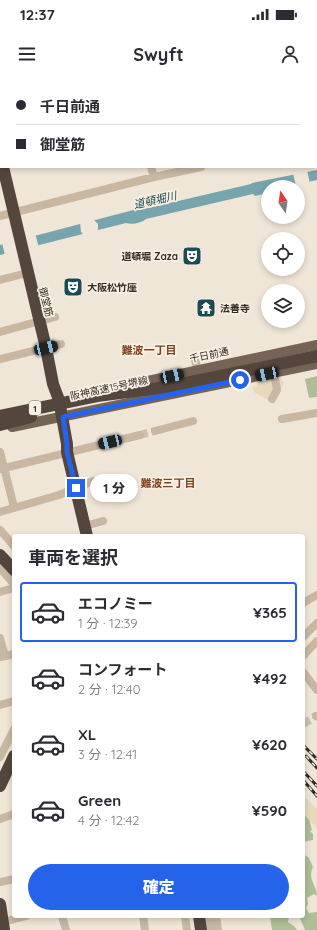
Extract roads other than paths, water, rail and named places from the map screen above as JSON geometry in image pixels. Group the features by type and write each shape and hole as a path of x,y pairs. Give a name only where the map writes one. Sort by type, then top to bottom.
{"highway":[{"name":"御堂筋","path":"3,175 10,214 17,230 27,273 34,323 40,349 59,400 63,417 67,452 86,531"},
{"name":"阪神高速15号堺線","path":"0,424 317,356"},
{"name":"1","path":"0,416 97,396 167,387"},
{"path":"0,555 12,568"},
{"path":"0,786 7,770 5,756"},
{"path":"0,904 4,926"},
{"path":"199,918 201,930"}],"main road":[{"name":"千日前通","path":"0,412 317,345"},
{"path":"0,430 317,364"}],"street":[{"path":"151,168 154,177"},
{"path":"10,214 154,177 196,168"},
{"path":"0,280 27,273"},
{"path":"0,332 55,318"},
{"path":"0,359 61,344"},
{"path":"195,360 198,370"},
{"path":"272,399 277,390 274,373"},
{"path":"282,419 317,413"},
{"path":"155,431 193,422"},
{"path":"2,468 140,435"},
{"path":"0,452 2,468 14,507"},
{"path":"0,512 59,494 93,481"},
{"path":"86,531 103,521"},
{"path":"0,530 12,544"},
{"path":"0,568 12,582"},
{"path":"0,592 12,589"},
{"path":"305,602 317,595"},
{"path":"305,636 316,628"},
{"path":"0,638 2,657 12,654"},
{"path":"305,654 317,641"},
{"path":"305,675 317,690"},
{"path":"0,705 12,702"},
{"path":"5,756 12,735"},
{"path":"0,740 5,756"},
{"path":"0,819 12,815"},
{"path":"0,882 12,879"},
{"path":"4,926 22,918"},
{"path":"63,918 66,930"},
{"path":"143,918 145,930"},
{"path":"185,918 187,930"},
{"path":"209,918 211,930"},
{"path":"216,918 218,930"}],"water":[{"name":"道頓堀川","path":"317,170 317,180 305,183 305,180 267,180"},
{"name":"道頓堀川","path":"261,181 261,195 255,196 253,194 146,219 142,222 131,224 126,223 0,255 0,245 141,208 144,209"}],"tunnel":[{"path":"140,435 155,431"},
{"path":"305,723 316,716"}],"railway":[{"path":"305,747 317,759"},
{"path":"306,756 317,768"},
{"path":"305,773 317,786"},
{"path":"305,782 317,796"}],"place":[{"name":"道頓堀 Zaza","path":"192,256"},
{"name":"大阪松竹座","path":"73,287"},
{"name":"法善寺","path":"206,308"}],"district":[{"name":"難波一丁目","path":"149,350"},
{"name":"難波三丁目","path":"168,483"}]}
